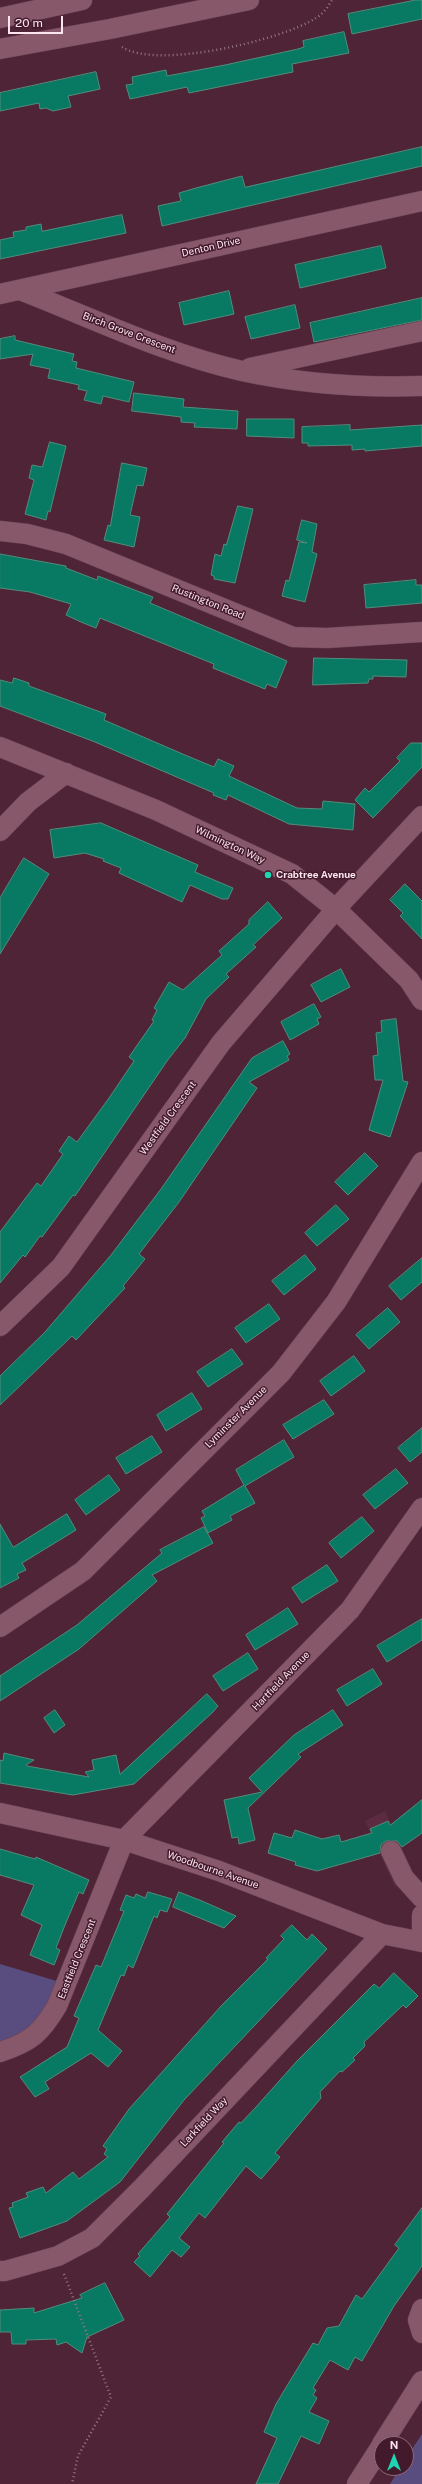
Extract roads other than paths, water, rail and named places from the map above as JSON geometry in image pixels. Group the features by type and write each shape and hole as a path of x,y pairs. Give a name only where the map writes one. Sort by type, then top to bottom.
{"street":[{"path":"0,18 82,0"},
{"path":"0,49 110,29 249,0"},
{"name":"Denton Drive","path":"0,294 422,201"},
{"name":"Birch Grove Crescent","path":"20,290 178,352 241,371 306,382 373,388 422,386"},
{"name":"Birch Grove Crescent","path":"241,371 422,331"},
{"name":"Rustington Road","path":"0,531 27,534 66,544 293,637 326,638 422,632"},
{"name":"Wilmington Way","path":"0,747 156,810 292,874 337,910 409,980 422,1000"},
{"path":"0,831 28,802 66,773"},
{"path":"337,910 422,816"},
{"name":"Westfield Crescent","path":"0,1326 61,1267 221,1043 337,910"},
{"name":"Lyminster Avenue","path":"0,1627 84,1571 281,1373 336,1302 422,1162"},
{"name":"Hartfield Avenue","path":"124,1840 350,1610 422,1508"},
{"name":"Woodbourne Avenue","path":"0,1812 124,1840 219,1871 382,1934 422,1942"},
{"name":"Eastfield Crescent","path":"0,2052 22,2045 43,2030 57,2006 124,1840"},
{"path":"391,1851 404,1878 422,1898"},
{"path":"422,1915 422,1928"},
{"name":"Larkfield Way","path":"0,2271 5,2271 58,2256 92,2238 137,2193 382,1934"},
{"path":"422,2309 418,2320 422,2333"},
{"path":"387,2436 422,2381"},
{"path":"357,2484 374,2457"}],"place":[{"name":"Crabtree Avenue","path":"268,875"}]}
